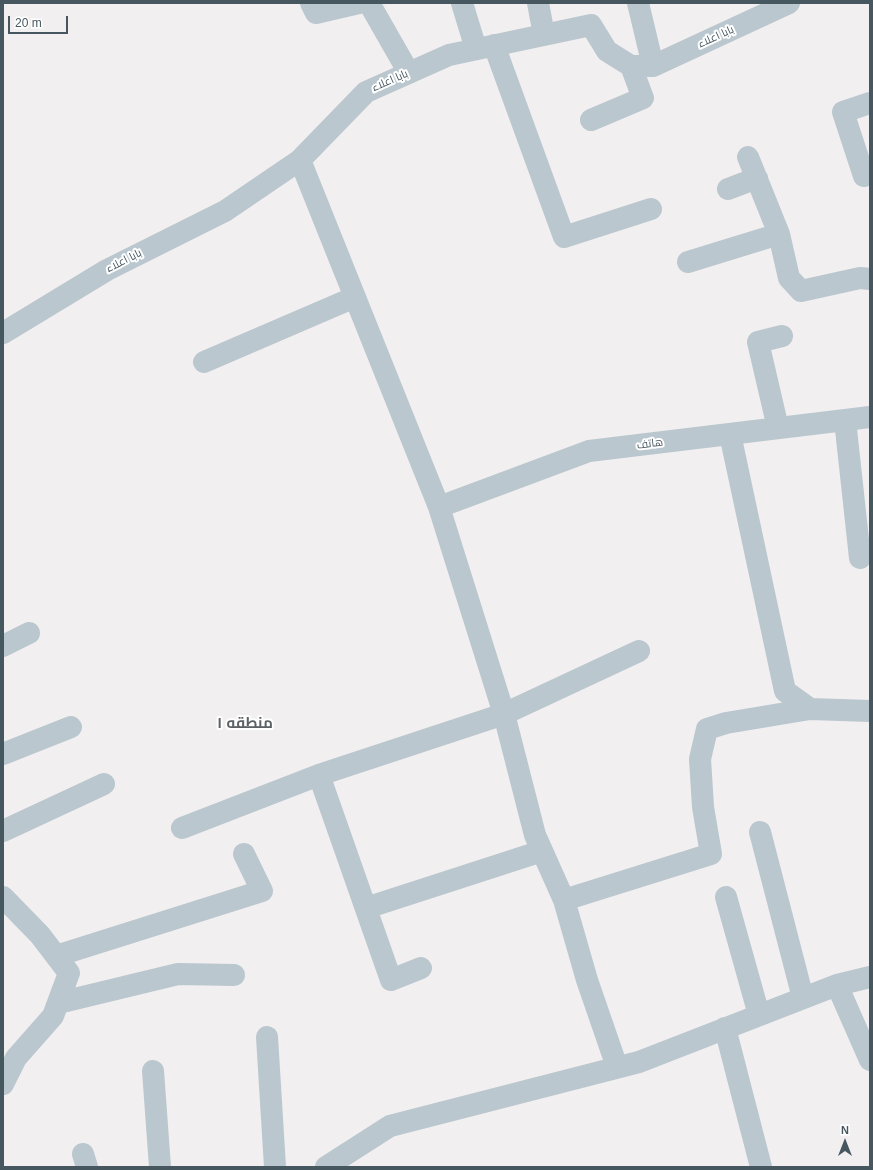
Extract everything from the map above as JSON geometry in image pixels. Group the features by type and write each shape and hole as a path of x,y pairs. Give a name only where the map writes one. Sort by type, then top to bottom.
{"street":[{"path":"311,3 316,13 359,3"},
{"path":"369,3 409,73"},
{"path":"462,3 485,47 564,237 651,210"},
{"path":"538,3 544,35"},
{"path":"638,3 653,66"},
{"name":"بابا اعلاء","path":"3,333 107,270 225,212 300,160 366,92 449,55 591,25 607,51 631,66 653,66 789,3"},
{"path":"591,120 643,98 631,66"},
{"path":"864,176 843,112 870,103"},
{"path":"748,157 779,234 789,278 801,291 860,278 870,279"},
{"path":"300,160 439,506 504,714 535,835 564,900 587,980 617,1067"},
{"path":"728,189 757,178"},
{"path":"688,262 779,234"},
{"path":"204,362 355,297"},
{"path":"778,428 758,342 782,336"},
{"name":"هاتف","path":"439,506 589,451 870,417"},
{"path":"845,420 860,558"},
{"path":"730,434 786,691 810,709"},
{"path":"3,646 29,633"},
{"path":"182,828 319,775 504,714 638,651"},
{"path":"564,900 711,854 702,808 700,759 707,729 726,723 810,709 870,711"},
{"path":"3,754 71,727"},
{"path":"319,775 391,980 421,968"},
{"path":"3,831 104,784"},
{"path":"760,832 802,998"},
{"path":"366,908 542,851"},
{"path":"56,956 262,891 244,854"},
{"path":"3,897 40,935 69,973 53,1016 16,1058 3,1084"},
{"path":"726,897 759,1015"},
{"path":"58,1003 178,974 234,975"},
{"path":"326,1167 390,1126 639,1062 837,985 870,978"},
{"path":"837,985 870,1060"},
{"path":"725,1028 761,1167"},
{"path":"267,1037 275,1167"},
{"path":"153,1072 160,1167"}],"district":[{"name":"منطقه ۱","path":"245,724"}]}
